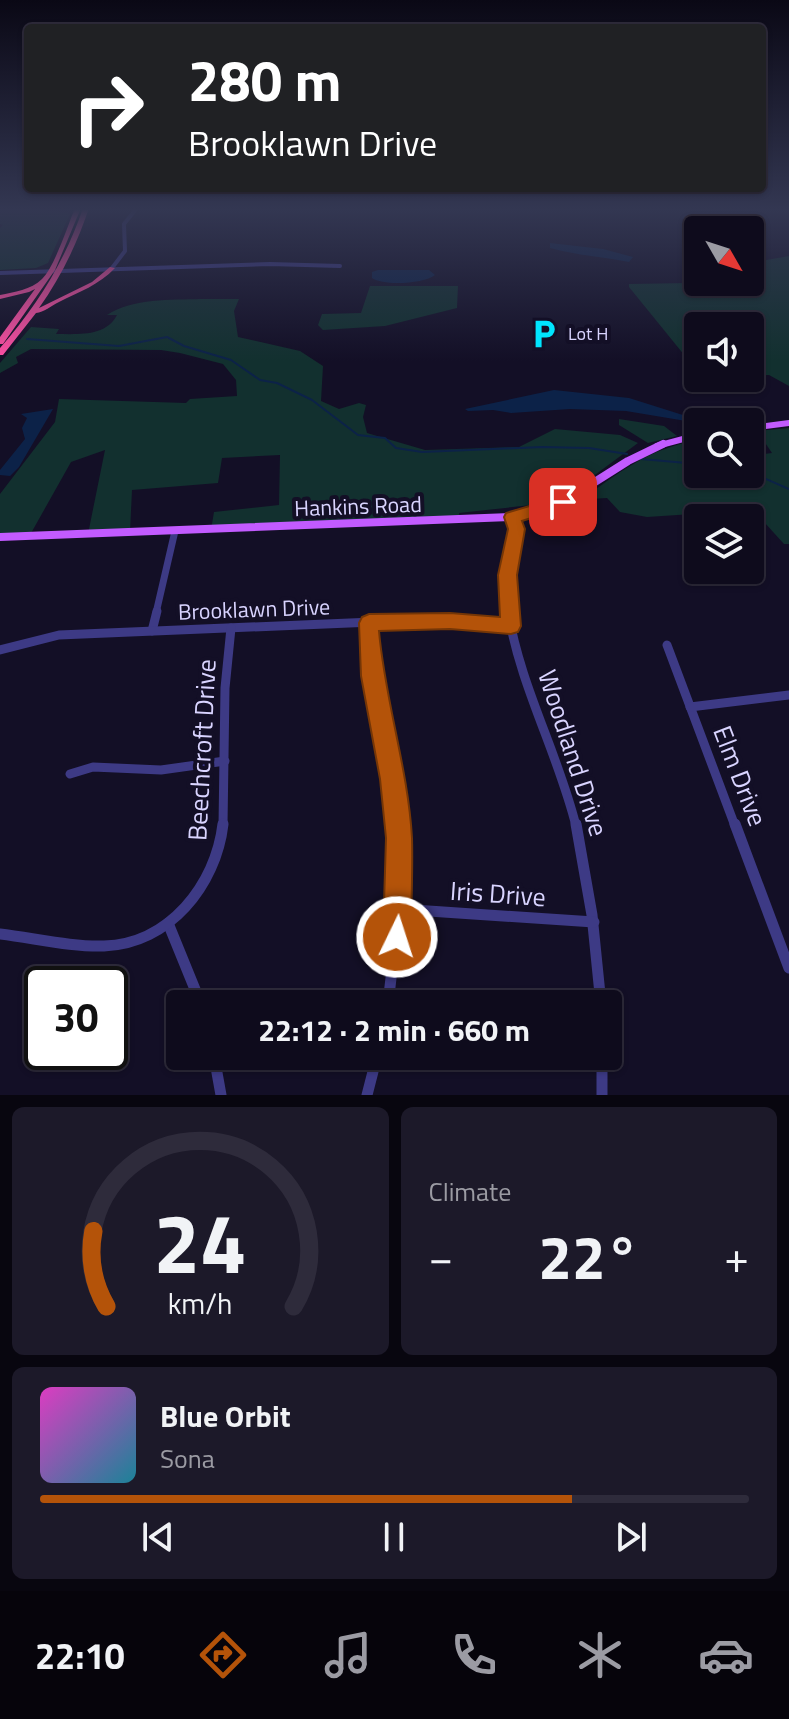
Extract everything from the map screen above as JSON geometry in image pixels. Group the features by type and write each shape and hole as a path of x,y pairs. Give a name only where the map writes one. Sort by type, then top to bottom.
{"highway":[{"path":"0,342 54,273 59,259"},
{"path":"22,327 61,259"},
{"path":"0,353 22,327 47,305 90,288 112,268"},
{"path":"0,297 35,288 54,273"}],"main road":[{"path":"764,426 789,423"},
{"name":"Hankins Road","path":"0,537 512,517 563,502 643,450 684,438"}],"street":[{"path":"112,268 119,259"},
{"path":"0,273 270,264 340,266"},
{"name":"Woodland Drive","path":"512,517 516,529 508,575 511,626 520,662 569,797 594,922 600,990"},
{"path":"152,631 175,531"},
{"name":"Brooklawn Drive","path":"0,650 59,635 435,621 511,626"},
{"path":"369,623 372,676 396,808 399,909 390,990"},
{"name":"Beechcroft Drive","path":"0,934 103,946 133,941 168,923 194,900 218,858 225,831 225,689 231,628"},
{"name":"Elm Drive","path":"667,645 789,968"},
{"path":"690,707 789,695"},
{"path":"70,774 93,767 161,770 225,761"},
{"name":"Iris Drive","path":"399,909 594,922"},
{"path":"168,923 195,990"},
{"path":"217,1070 221,1095"},
{"path":"367,1095 373,1070"},
{"path":"602,1070 602,1095"}],"green space":[{"path":"0,259 50,259 36,268 0,270"},
{"path":"789,259 789,386 764,375 764,312 684,312 684,355 629,284 684,283 684,296 764,296 764,260"},
{"path":"370,286 458,286 457,308 385,326 323,330 318,325 322,314 361,313"},
{"path":"239,299 234,311 238,337 300,351 323,366 321,401 339,409 359,403 366,405 363,417 367,433 425,450 519,447 555,429 620,435 638,443 580,486 566,487 558,491 559,497 541,504 459,513 460,520 211,530 214,512 279,505 280,455 222,458 218,483 132,490 130,532 88,534 105,450 71,462 30,535 0,536 0,494 55,422 59,399 186,403 190,399 237,396 236,380 223,364 161,350 31,349 16,357 18,363 0,373 0,363 31,327 59,329 56,334 90,333 106,327 117,315 107,315 128,305"},
{"path":"619,419 664,426 677,436 648,443 619,425"},
{"path":"789,428 789,544 784,544 764,522 764,504 684,504 684,515 647,517 620,512 607,498 590,499 588,495 625,469 684,443 684,488 764,488 764,454 772,453 764,441 764,430"}],"water":[{"path":"429,270 435,275 413,282 394,283 372,278 372,272"},
{"path":"554,390 629,398 684,415 684,421 626,411 570,409 511,413 465,409"},
{"path":"53,409 19,467 10,476 0,475 0,470 25,439 22,428 27,418 21,414"}],"waterway":[{"path":"27,339 119,346 167,337 184,346 231,360 260,380 277,383 312,400 358,435 385,438 396,448 422,452 589,448 627,454"},
{"path":"641,459 684,463"},
{"path":"764,478 789,489"}],"place":[{"name":"Lot H","path":"544,334"}],"route":[{"path":"397,937 399,838 392,779 372,676 369,623 421,620 511,626 508,575 516,535 512,517 563,502"}]}
